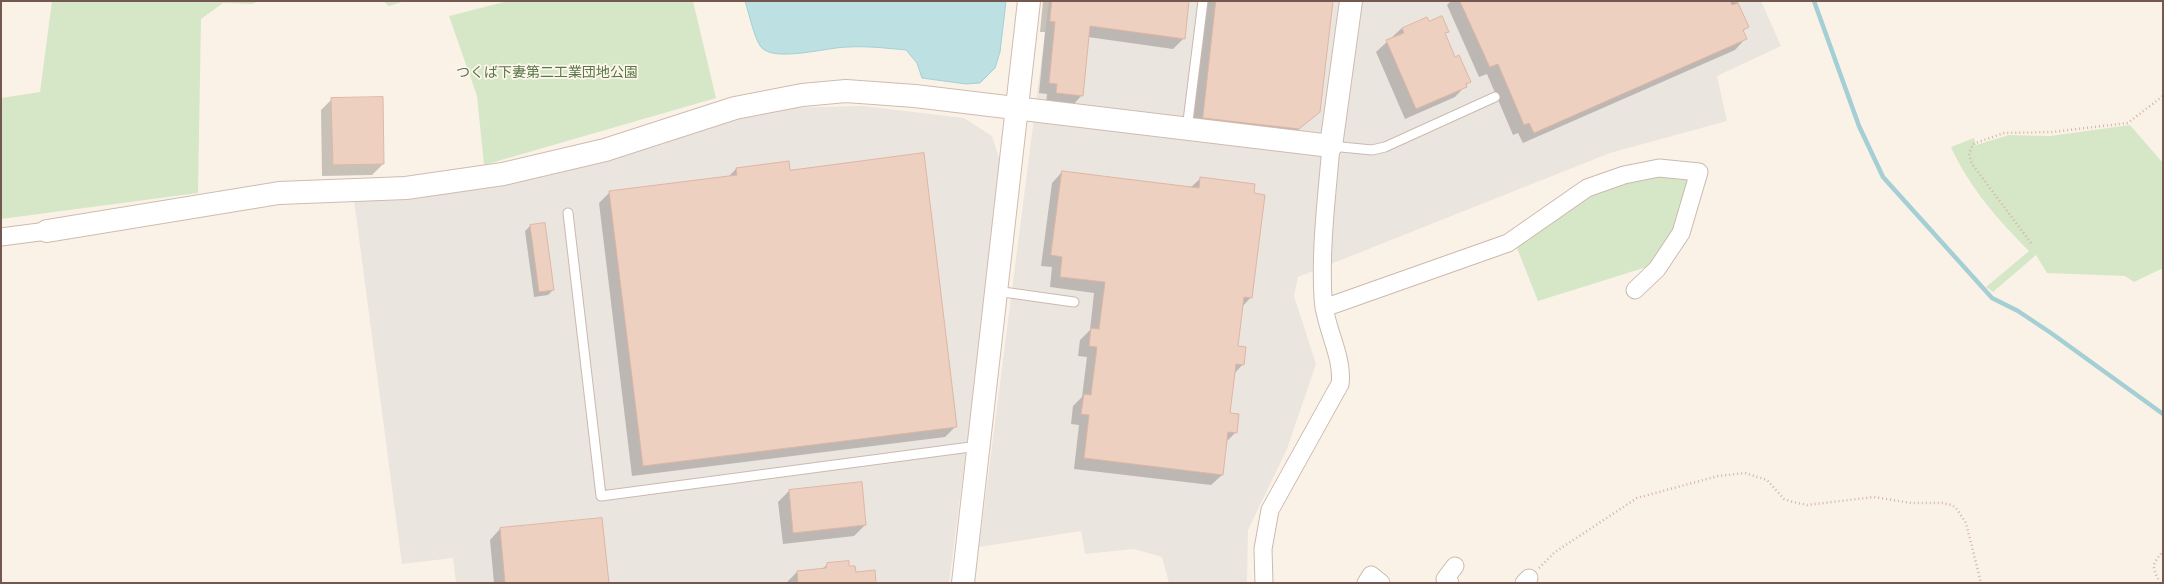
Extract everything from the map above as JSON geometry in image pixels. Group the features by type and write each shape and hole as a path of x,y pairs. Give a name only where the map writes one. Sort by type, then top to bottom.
{"street":[{"path":"963,583 1030,1"},
{"path":"1264,583 1263,549 1270,510 1340,384 1341,370 1328,328 1322,299 1324,234 1332,146 1351,1"},
{"path":"1,237 279,193 406,188 503,174 605,150 736,108 802,95 846,91 915,96 1332,146"},
{"path":"1324,308 1508,243 1587,188 1624,175 1659,168 1699,172 1681,233 1657,269 1635,290"},
{"path":"1450,583 1445,580 1455,566"},
{"path":"1366,583 1371,575 1381,583"}],"lane":[{"path":"1187,129 1203,1"},
{"path":"1332,146 1372,150 1385,147 1495,97"},
{"path":"568,213 602,496 978,446"},
{"path":"996,291 1074,302"}],"path":[{"path":"2031,244 1972,164 1969,154 1973,144 2004,133 2052,132 2128,123 2163,96"},
{"path":"1527,581 1555,552 1637,498 1718,476 1745,473 1767,480 1784,499 1793,502 1807,504 1874,497 1911,503 1942,503 1952,505 1956,508 1966,523 1981,583"},
{"path":"2160,583 2152,567 2153,563 2163,551"}],"shaded area":[{"path":"1049,1 1761,1 1781,46 1717,76 1727,121 1610,153 1298,277 1294,296 1316,364 1287,449 1248,530 1247,583 1169,583 1162,557 1134,549 1085,554 1081,531 979,547"},
{"path":"863,106 964,118 992,136 1003,170 949,583 456,583 453,558 402,564 354,200 510,184 688,131 781,108"}],"green space":[{"path":"52,1 259,1 252,4 223,3 201,19 198,193 1,219 1,98 40,92"},
{"path":"383,1 405,1 389,6"},
{"name":"つくば下妻第二工業団地公園","path":"508,1 693,1 716,98 484,165 477,96 449,16"},
{"path":"2130,125 2163,163 2163,268 2134,282 2125,276 2047,273 2036,255 1993,292 1986,287 2029,251 1995,215 1975,189 1958,162 1951,147 1974,138 1976,145 2009,135 2050,136"},
{"path":"1656,176 1691,180 1676,232 1650,266 1538,301 1515,243 1594,194 1629,182"}],"water":[{"path":"745,1 1006,1 1000,52 995,68 980,83 966,84 922,78 917,63 906,50 877,47 855,47 789,54 768,52 758,43"}],"building":[{"path":"1052,1 1189,1 1185,39 1090,26 1083,96 1056,93 1057,84 1049,83 1055,22 1050,21"},
{"path":"1216,1 1333,1 1320,112 1299,129 1203,118"},
{"path":"1460,1 1730,1 1732,5 1738,3 1749,27 1743,30 1747,39 1534,133 1529,123 1524,125 1498,64 1490,67"},
{"path":"1442,16 1449,32 1445,33 1455,57 1459,55 1471,82 1466,84 1467,87 1416,109 1386,40 1404,33 1402,28 1427,17 1429,21"},
{"path":"383,97 384,164 333,165 331,98"},
{"path":"924,153 957,427 643,466 609,191 737,175 736,168 789,161 790,170"},
{"path":"1062,171 1199,188 1200,177 1255,184 1254,193 1265,195 1252,298 1244,297 1238,346 1246,347 1244,365 1236,364 1230,413 1239,414 1237,433 1228,432 1223,475 1084,458 1089,415 1081,414 1084,394 1091,395 1097,347 1089,346 1091,328 1099,329 1105,282 1060,277 1062,257 1051,255"},
{"path":"545,223 554,290 539,292 530,225"},
{"path":"862,482 866,525 793,533 789,490"},
{"path":"602,518 609,583 505,583 500,528"},
{"path":"849,561 849,566 855,566 856,572 875,570 876,583 798,583 797,571 826,568 827,563"}],"waterway":[{"path":"1814,1 1859,126 1883,177 1992,298 2018,311 2051,333 2163,414"}]}
